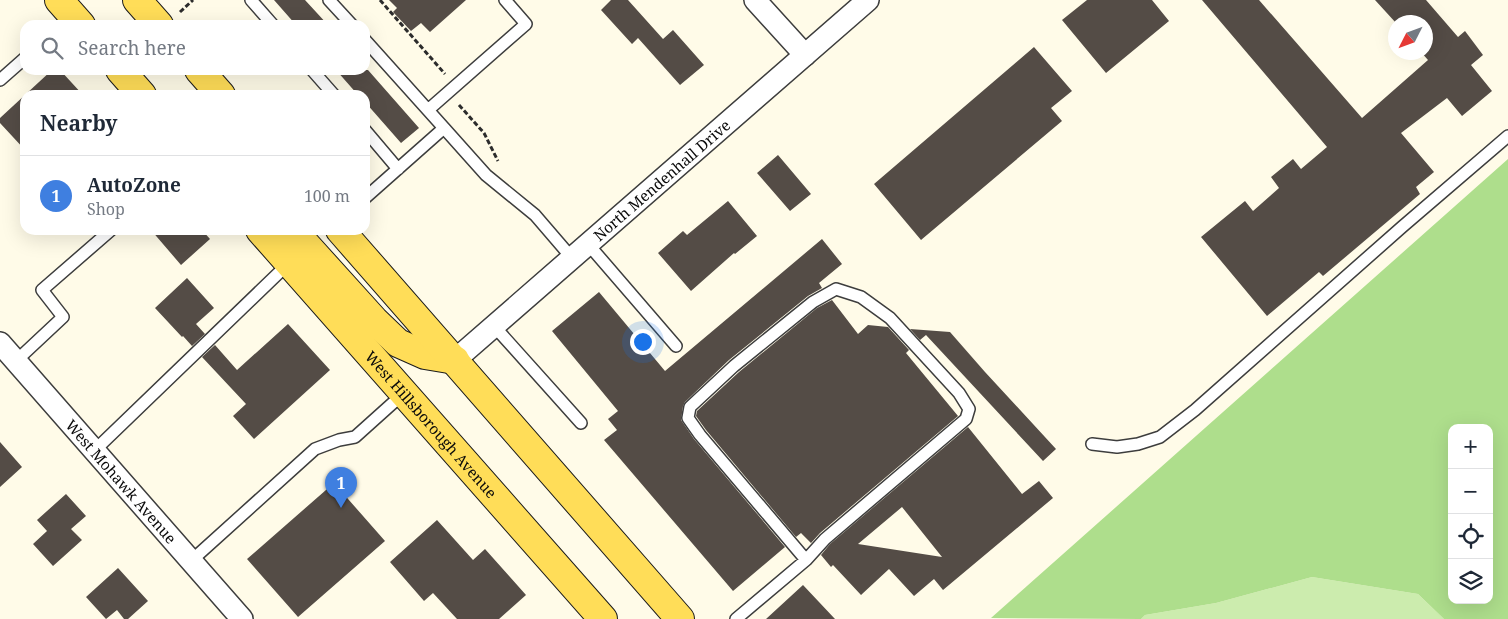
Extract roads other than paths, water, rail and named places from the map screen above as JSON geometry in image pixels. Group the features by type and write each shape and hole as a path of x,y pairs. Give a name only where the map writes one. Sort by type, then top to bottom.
{"main road":[{"path":"137,0 169,18"},
{"path":"124,75 138,90"},
{"path":"203,75 217,90"},
{"name":"West Hillsborough Avenue","path":"264,235 603,619"},
{"path":"298,235 374,320 398,343 425,355 455,360"},
{"path":"344,235 680,619"}],"street":[{"path":"755,0 805,55"},
{"name":"North Mendenhall Drive","path":"455,360 868,0"},
{"name":"West Mohawk Avenue","path":"0,343 242,619"}],"lane":[{"path":"251,0 269,20"},
{"path":"330,0 348,20"},
{"path":"428,110 526,24 505,0"},
{"path":"370,46 486,175 535,215 572,258"},
{"path":"0,80 20,62"},
{"path":"316,75 330,90"},
{"path":"370,194 444,128"},
{"path":"370,136 398,169"},
{"path":"1092,444 1117,448 1160,437 1195,410 1508,136"},
{"path":"16,361 63,318 42,290 105,235"},
{"path":"588,244 676,346"},
{"path":"94,451 289,263"},
{"path":"736,619 806,560 825,539 966,419 969,409 959,393 890,318 862,297 836,289 813,302 734,366 690,407 688,418 806,560"},
{"path":"494,326 582,423"},
{"path":"191,561 315,449 339,440 355,437 404,393"}],"place":[{"name":"AutoZone","path":"341,508"}]}
